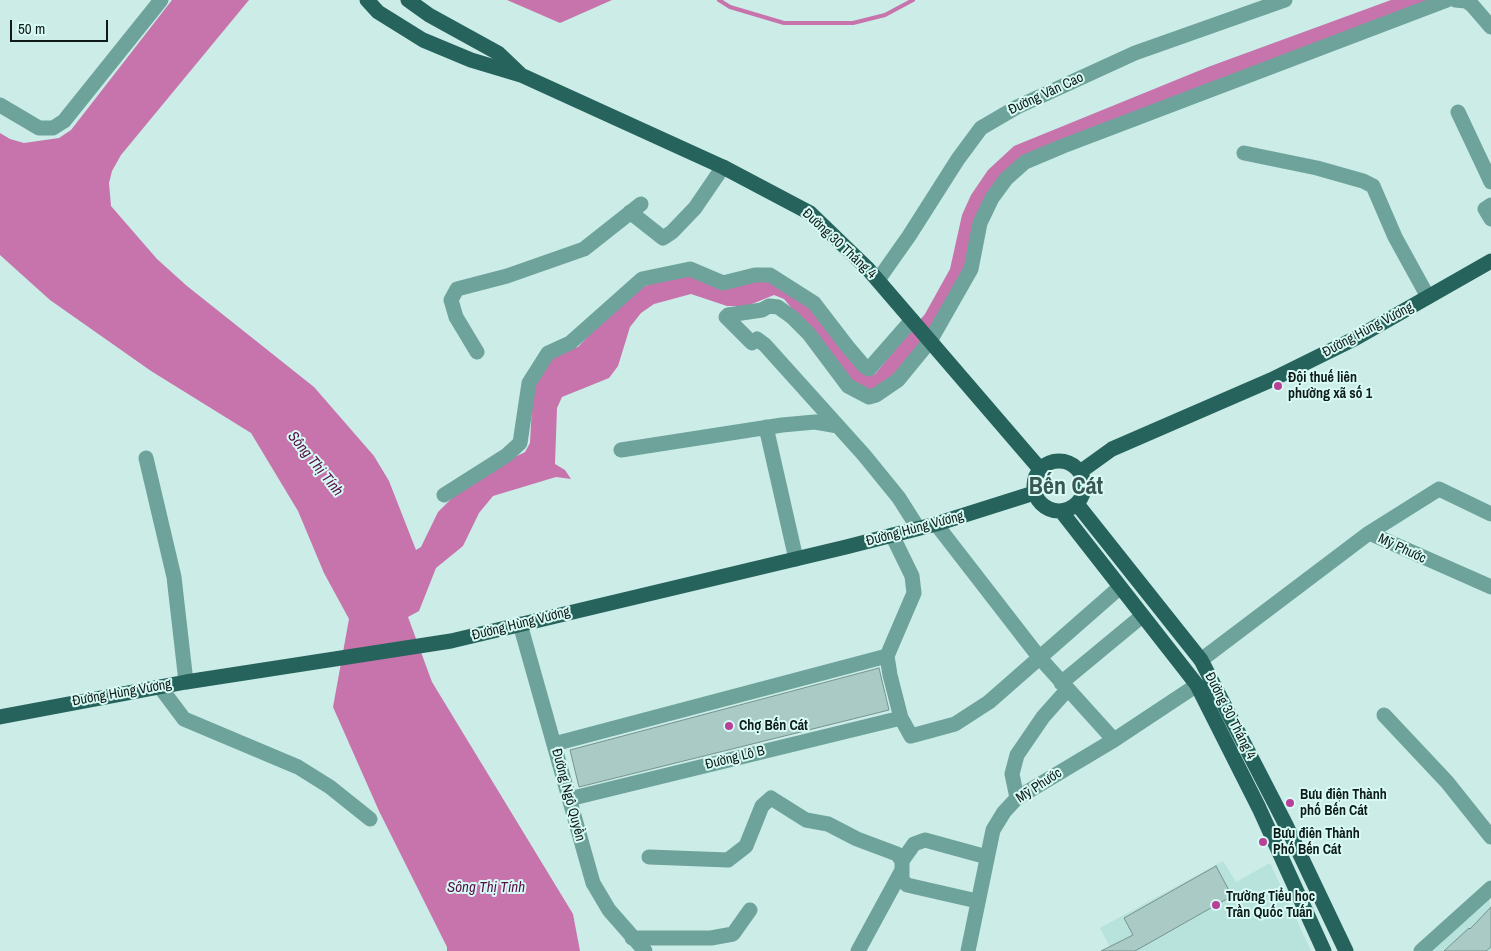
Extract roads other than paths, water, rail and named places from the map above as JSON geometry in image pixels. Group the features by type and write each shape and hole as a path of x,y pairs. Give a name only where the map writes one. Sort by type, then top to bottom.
{"main road":[{"name":"Đường 30 Tháng 4","path":"367,0 378,12 424,40 471,60 521,75 723,167 810,213 878,280 1040,469"},
{"name":"Đường 30 Tháng 4","path":"408,0 429,15 498,53 521,75"},
{"name":"Đường Hùng Vương","path":"1080,472 1112,449 1272,380 1356,338 1491,261"},
{"path":"1061,460 1068,462 1080,472 1084,489 1077,504 1061,511 1044,507 1034,493 1033,484 1040,469 1046,464 1061,460"},
{"name":"Đường Hùng Vương","path":"0,716 186,682 451,641 936,524 1034,493"},
{"name":"Đường 30 Tháng 4","path":"1077,504 1202,660 1274,802 1346,951"},
{"name":"Đường 30 Tháng 4","path":"1061,511 1119,588 1197,684 1259,808 1324,951"},
{"path":"1086,542 1100,533"},
{"path":"1197,684 1202,660"},
{"path":"1259,808 1274,802"}],"street":[{"path":"0,105 39,128 53,128 64,122 161,0"},
{"name":"Đường Văn Cao","path":"878,280 909,236 958,159 981,128 1017,107 1135,53 1285,0"},
{"path":"918,528 900,498 838,426 765,345 757,339 752,343 726,318 728,315 762,310 769,306 778,307 792,317 809,334 848,386 869,397 887,389 898,380 929,340 971,269 980,224 992,198 1002,184 1026,162 1063,146 1447,0"},
{"path":"1455,0 1466,1 1472,5 1491,27"},
{"path":"1458,112 1491,182"},
{"path":"1244,153 1318,168 1363,180 1373,186 1395,237 1428,297"},
{"path":"477,352 456,317 451,300 457,289 507,276 584,249 636,208 663,238 672,232 695,208 723,167"},
{"path":"1491,205 1485,209 1491,219"},
{"path":"444,495 507,455 520,443 529,383 548,353 578,337 642,279 690,270 723,284 755,275 770,275 814,302 847,346 864,366 869,369 913,321"},
{"path":"621,450 766,427 815,422 838,426"},
{"path":"766,427 796,559"},
{"path":"146,458 174,578 186,682"},
{"path":"1369,534 1439,489 1491,514"},
{"path":"936,524 1039,657 1114,740"},
{"name":"Mỹ Phước","path":"1202,660 1369,534 1491,587"},
{"path":"892,535 912,576 914,593 887,656 900,718 911,736 955,724 989,702 1119,588"},
{"path":"1017,798 1012,774 1017,755 1064,686 1142,616"},
{"name":"Đường Ngô Quyền","path":"520,624 593,882 609,910 645,951"},
{"path":"554,744 887,656"},
{"name":"Mỹ Phước","path":"968,951 987,857 994,830 1004,812 1017,798 1114,740 1197,684"},
{"path":"160,687 184,719 298,767 330,787 370,819"},
{"path":"1384,715 1447,782 1491,837"},
{"name":"Đường Lô B","path":"569,798 900,718"},
{"path":"648,857 728,860 746,846 762,806 771,798 806,820 828,824 897,854 902,866 904,883 913,888 977,901"},
{"path":"858,951 914,844 925,840 987,857"},
{"path":"1421,951 1491,888"},
{"path":"632,938 711,938 733,934 750,910"}],"water":[{"name":"Sông Thị Tính","path":"172,0 249,0 121,155 112,171 109,183 111,206 157,259 187,286 314,387 374,456 389,481 416,550 421,547 438,512 451,499 495,467 525,452 530,443 533,387 544,366 559,351 578,347 629,293 652,283 691,273 766,278 809,305 870,376 875,374 925,314 950,269 962,215 971,195 988,170 1014,146 1208,67 1391,0 1438,0 1009,172 970,260 939,319 890,381 870,391 850,380 784,299 774,295 747,306 727,306 691,294 654,304 641,313 630,327 618,366 609,378 562,397 557,408 555,464 565,470 571,479 556,477 493,496 479,513 463,546 436,568 419,611 408,617 432,682 573,914 580,951 447,951 447,947 379,811 333,707 349,619 324,573 298,511 251,433 151,371 50,300 0,255 0,133 10,139 24,143 59,138 71,130"},
{"path":"507,0 612,0 560,23"}],"waterway":[{"path":"719,0 730,7 784,23 853,23 885,15 913,0"}],"place":[{"name":"Đội thuế liên phường xã số 1","path":"1278,386"},
{"name":"Chợ Bến Cát","path":"729,726"},
{"name":"Bưu điện Thành phố Bến Cát","path":"1290,803"},
{"name":"Bưu điện Thành Phố Bến Cát","path":"1263,842"},
{"name":"Trường Tiểu học Trần Quốc Tuấn","path":"1216,905"}],"district":[{"name":"Bến Cát","path":"1066,488"}]}
